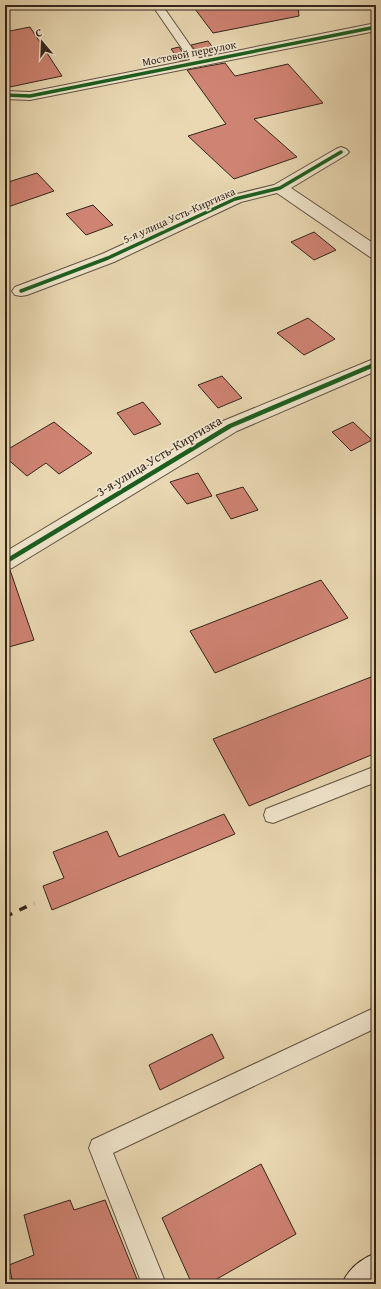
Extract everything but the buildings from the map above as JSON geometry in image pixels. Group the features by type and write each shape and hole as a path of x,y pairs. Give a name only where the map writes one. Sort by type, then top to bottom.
{"street":[{"name":"Мостовой переулок","path":"5,95 30,96 196,61 376,27"},
{"name":"5-я улица Усть-Киргизка","path":"21,291 108,258 235,199 280,188 341,152"},
{"path":"280,188 376,253"},
{"path":"361,243 376,235"},
{"name":"3-я улица Усть-Киргизка","path":"5,562 230,426 376,364"},
{"path":"356,1284 376,1268"}],"lane":[{"path":"157,5 196,61"},
{"path":"273,815 376,774"},
{"path":"154,1284 100,1148 376,1017"}],"railway":[{"path":"5,917 34,903"}],"cycle path":[{"path":"5,95 30,96 376,27"},
{"path":"21,291 108,258 235,199 280,188 341,152"},
{"path":"5,562 230,426 376,364"}]}
